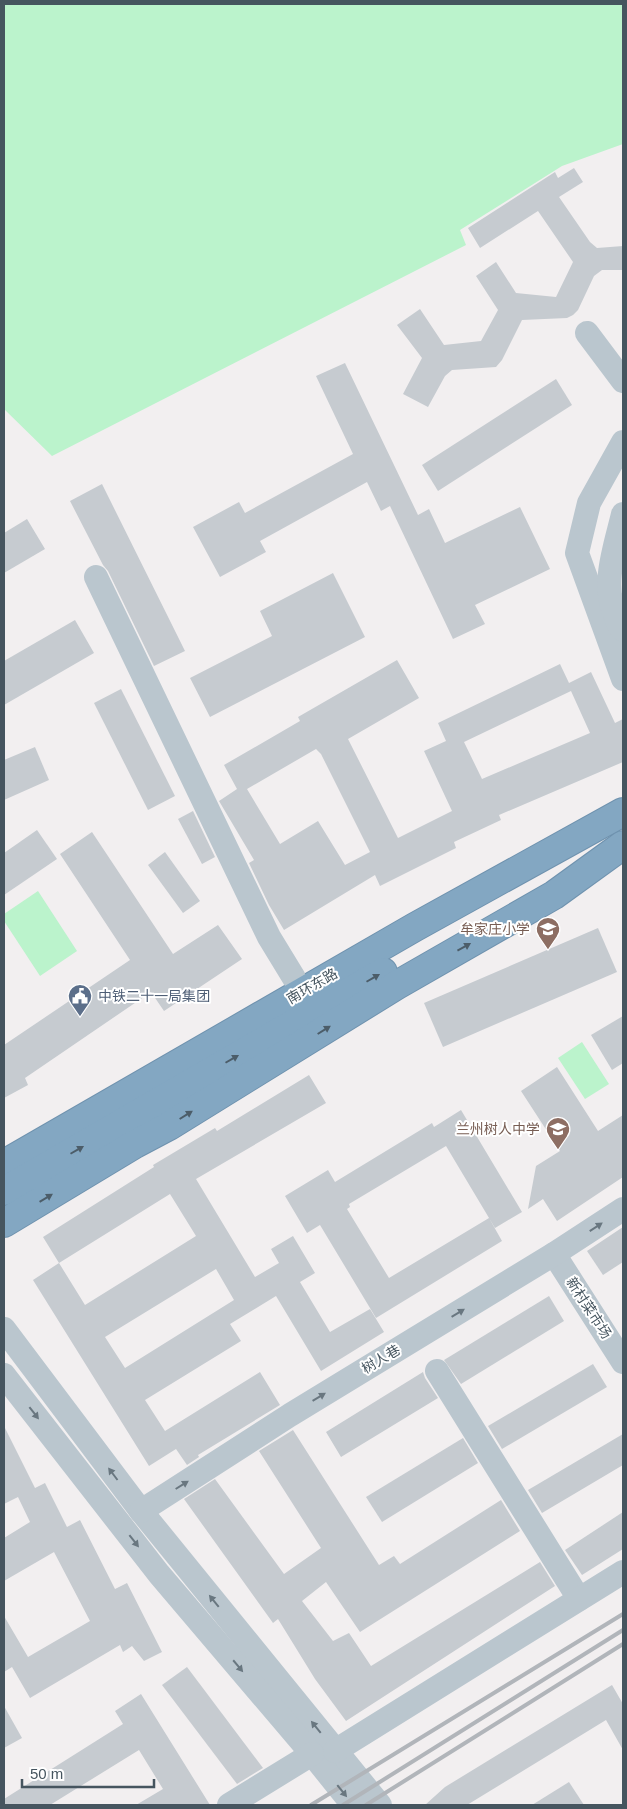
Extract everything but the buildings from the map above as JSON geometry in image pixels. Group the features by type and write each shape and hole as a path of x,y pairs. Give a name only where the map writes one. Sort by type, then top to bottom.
{"highway":[{"name":"南环东路","path":"4,1145 92,1096 341,949 422,904 565,828 623,811"},
{"name":"南环东路","path":"4,1191 623,811"},
{"name":"南环东路","path":"4,1164 415,940 528,893 623,845"},
{"path":"4,1223 135,1144 170,1126 397,985 554,896 623,845"}],"street":[{"path":"587,333 623,381"},
{"path":"614,623 577,553 589,503 623,442"},
{"path":"623,514 610,569 608,589 623,679"},
{"path":"96,577 269,937 294,978"},
{"name":"树人巷","path":"140,1511 290,1415 554,1254 623,1209"},
{"name":"新村菜市场","path":"554,1254 623,1362"},
{"path":"4,1329 324,1753 353,1805"},
{"path":"437,1372 580,1600"},
{"path":"4,1375 160,1574 324,1753 380,1805"},
{"path":"229,1805 324,1753 580,1600 623,1572"}],"green space":[{"path":"4,4 623,4 623,144 562,166 460,230 466,245 52,456 4,409"},
{"path":"38,891 77,951 40,976 4,921 4,914"},
{"path":"582,1042 609,1084 585,1099 558,1058"}],"railway":[{"path":"311,1805 623,1614"},
{"path":"343,1805 623,1630"},
{"path":"366,1805 623,1644"}],"place":[{"name":"牟家庄小学","path":"548,950"},
{"name":"中铁二十一局集团","path":"80,1017"},
{"name":"兰州树人中学","path":"558,1150"}]}
